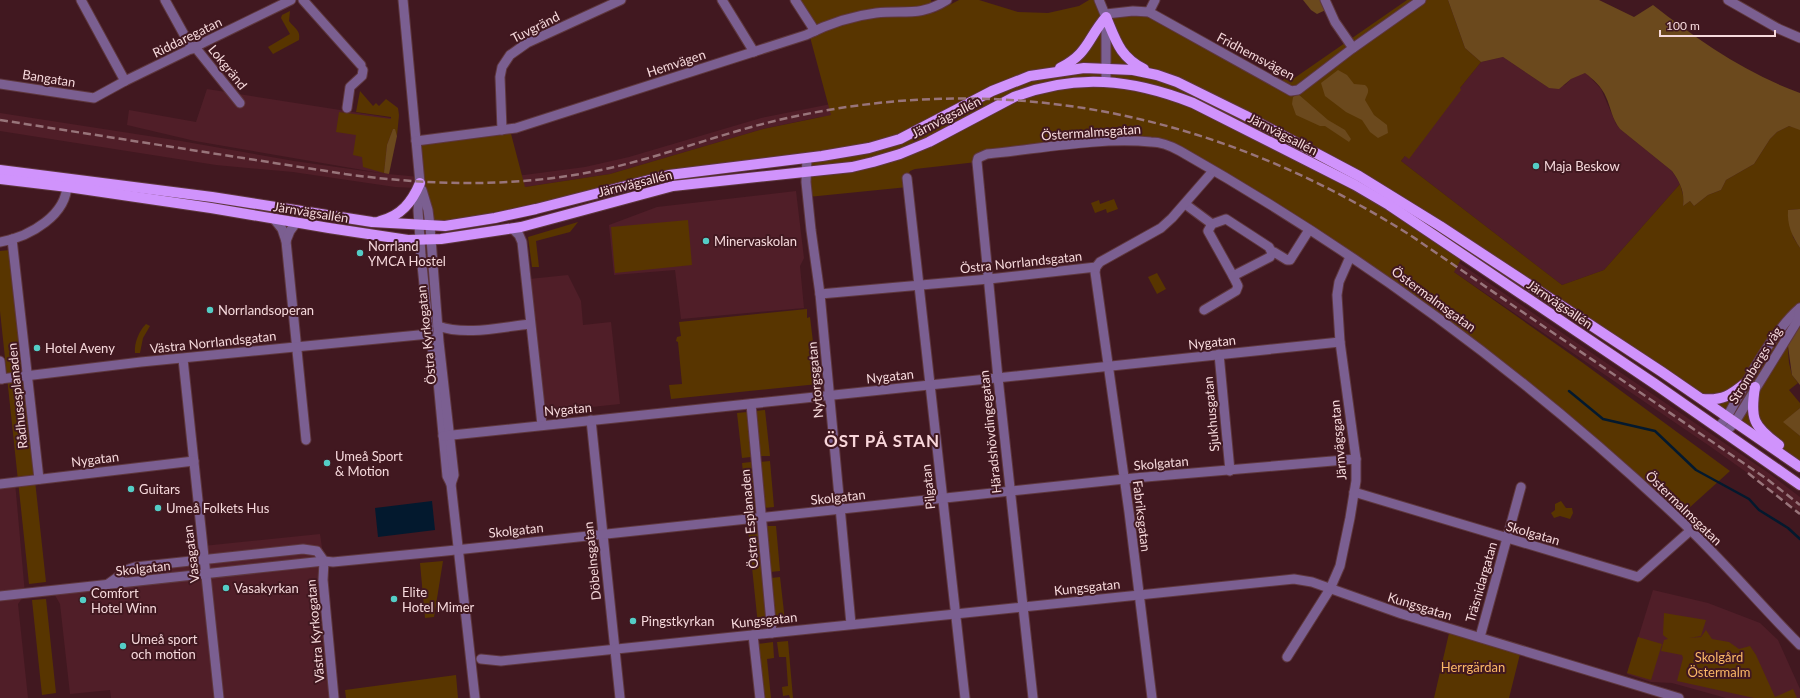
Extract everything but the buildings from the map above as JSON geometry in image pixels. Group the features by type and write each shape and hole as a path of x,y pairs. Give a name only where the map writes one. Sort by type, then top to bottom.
{"main road":[{"path":"1054,71 1079,56 1106,16"},
{"path":"1106,16 1119,47 1127,59 1157,75"},
{"name":"Järnvägsallén","path":"0,180 68,183 212,197 372,222 445,226 495,218 669,175 848,153 885,144 919,130 1009,83 1054,71 1106,68 1133,70 1157,75 1177,82 1246,116 1359,176 1440,226 1800,467"},
{"name":"Järnvägsallén","path":"0,170 296,223 425,240 512,228 673,186 857,166 900,154 930,142 1014,97 1029,91 1060,84 1106,81 1142,86 1193,103 1355,185 1433,234 1722,430 1800,485"},
{"path":"372,222 391,218 402,210 411,202 420,183"},
{"path":"1700,399 1715,400 1723,398 1751,385 1752,408 1759,429 1788,451 1800,463"}],"street":[{"path":"82,0 125,81"},
{"name":"Lokgränd","path":"165,0 194,48 240,103"},
{"name":"Riddaregatan","path":"94,98 125,81 291,0"},
{"path":"303,0 362,68 362,76 350,87 347,108"},
{"name":"Östra Kyrkogatan","path":"403,0 424,226 429,334 437,371 446,435 454,475 451,484 475,698"},
{"name":"Tuvgränd","path":"502,130 500,77 502,67 510,55 526,43 621,0"},
{"path":"722,0 754,52"},
{"path":"795,0 815,31"},
{"path":"1099,0 1106,16 1106,81"},
{"path":"1149,12 1155,0"},
{"path":"1325,0 1335,22 1353,48"},
{"name":"Fridhemsvägen","path":"1106,16 1133,11 1149,12 1291,91 1298,90 1353,48 1422,0"},
{"path":"1728,0 1779,29 1800,38"},
{"name":"Hemvägen","path":"416,141 516,128 806,35 848,17 878,13 924,11 942,1"},
{"name":"Bangatan","path":"0,84 94,98"},
{"name":"Östermalmsgatan","path":"977,162 978,158 987,154 1105,142 1151,142 1169,146 1213,171 1309,230 1392,284 1466,338 1545,401 1691,530 1800,645"},
{"name":"Nytorgsgatan","path":"807,158 808,172 806,182 820,294 851,624"},
{"name":"Häradshövdingegatan","path":"977,162 998,378 1033,698"},
{"name":"Östra Norrlandsgatan","path":"820,294 989,280 1096,267 1100,262 1161,228 1185,204 1213,171"},
{"name":"Pilgatan","path":"907,178 965,698"},
{"path":"0,242 27,234 40,227 62,202 68,183"},
{"path":"1185,204 1212,224"},
{"path":"274,219 282,229 286,241 306,440"},
{"path":"1204,310 1236,292 1238,286 1208,232 1212,224 1226,219 1269,247 1272,253"},
{"path":"286,241 290,230 296,223"},
{"path":"512,228 521,238 542,425"},
{"path":"1272,253 1274,252 1290,260 1309,230"},
{"name":"Rådhusesplanaden","path":"12,239 29,376 39,479"},
{"name":"Östra Kyrkogatan","path":"425,240 438,326 446,435"},
{"path":"1233,276 1270,257 1272,253"},
{"name":"Järnvägsgatan","path":"1287,657 1330,589 1340,566 1354,492 1356,459 1340,342 1336,295 1339,282 1350,257"},
{"name":"Fabriksgatan","path":"1096,267 1095,272 1110,366 1152,698"},
{"name":"Strombergs väg","path":"1722,430 1731,420 1751,385 1798,320 1800,308"},
{"path":"438,326 450,330 471,330 530,324"},
{"name":"Västra Norrlandsgatan","path":"1,379 429,334"},
{"name":"Nygatan","path":"446,435 1340,342"},
{"name":"Sjukhusgatan","path":"1219,354 1230,471"},
{"name":"Vasagatan","path":"183,359 219,698"},
{"name":"Rådhusesplanaden","path":"0,361 1,379"},
{"name":"Östra Esplanaden","path":"751,404 772,633"},
{"name":"Döbelnsgatan","path":"591,420 620,698"},
{"name":"Skolgatan","path":"0,596 324,561 332,562 840,510 1010,491 1356,459"},
{"name":"Nygatan","path":"0,484 194,461"},
{"name":"Träsnidargatan","path":"1480,637 1521,488"},
{"name":"Skolgatan","path":"1354,492 1638,577 1691,530"},
{"name":"Skolgatan","path":"108,584 129,569 135,567 309,549 316,551 324,561"},
{"name":"Västra Kyrkogatan","path":"324,561 323,588 334,698"},
{"name":"Kungsgatan","path":"481,660 501,661 1294,579 1312,582 1402,614 1480,637 1647,693 1679,698"},
{"path":"753,635 760,698"}],"shaded area":[{"path":"1303,0 1325,0 1328,9 1317,14 1311,10"},
{"path":"1448,0 1599,0 1634,17 1653,5 1687,31 1741,66 1800,93 1800,130 1789,126 1777,132 1770,139 1754,164 1726,180 1721,190 1708,195 1694,206 1690,201 1683,206 1681,187 1672,171 1620,129 1613,117 1604,93 1591,78 1585,73 1571,79 1559,89 1549,88 1503,57 1481,62 1465,48"},
{"name":"Maja Beskow","path":"1503,57 1549,88 1565,85 1571,79 1585,72 1601,89 1616,124 1620,129 1672,171 1680,184 1604,270 1562,285 1401,161 1481,62"},
{"path":"1338,70 1347,75 1354,84 1365,85 1367,87 1368,92 1365,100 1374,115 1387,125 1388,133 1378,138 1370,132 1362,120 1346,112 1325,96 1321,83"},
{"path":"207,89 391,118 399,115 388,174 430,178 524,175 585,167 629,157 761,118 846,101 895,95 947,93 1036,97 1104,106 1155,117 1219,135 1282,159 1341,188 1387,214 1770,474 1800,497 1800,512 1711,447 1410,242 1360,211 1302,181 1247,157 1191,138 1121,121 1066,112 1013,107 947,105 877,109 815,118 763,129 610,174 525,187 460,190 395,187 293,172 216,165 0,131 0,113 181,141 294,161 386,174 195,141 127,125 129,110 196,122"},
{"path":"1298,94 1328,120 1345,130 1351,139 1349,142 1325,126 1320,126 1296,115 1292,104 1293,97"},
{"path":"393,129 395,129 397,136 389,174 384,173 387,145"},
{"name":"Minervaskolan","path":"796,191 804,258 800,266 804,308 681,319 675,270 614,275 609,225 657,207"},
{"path":"1800,209 1800,248 1788,221 1788,210"},
{"path":"568,275 581,301 583,325 611,322 620,404 544,412 529,279"},
{"path":"1800,308 1800,385 1792,375 1787,339"},
{"path":"1800,408 1800,436 1783,422"},
{"path":"15,482 25,594 18,604 28,698 0,698 0,484"},
{"path":"320,534 324,561 334,698 111,698 110,690 70,694 60,604 52,590 108,584 129,569 204,560 203,546"},
{"path":"1653,590 1708,603 1760,623 1778,640 1800,689 1800,698 1726,698 1672,683 1651,682 1627,674"}],"green space":[{"path":"800,0 931,0 934,13 959,0 979,0 1018,12 1048,13 1079,6 1089,0 1099,0 1106,14 1149,12 1280,86 1285,77 1293,79 1407,0 1448,0 1465,48 1481,62 1460,88 1461,90 1409,159 1405,156 1401,161 1562,285 1604,270 1680,184 1684,199 1683,206 1690,201 1694,206 1708,195 1721,190 1726,180 1754,164 1770,139 1777,132 1789,126 1800,129 1800,209 1788,210 1793,237 1800,248 1800,308 1787,339 1789,363 1792,375 1798,383 1789,390 1800,403 1800,408 1784,422 1800,436 1800,468 1469,245 1454,272 1583,363 1730,471 1678,518 1473,343 1224,177 1151,142 987,154 977,162 915,169 910,171 907,178 908,187 808,197 807,159 704,171 536,209 430,226 416,141 510,130 525,187 610,174 763,129 831,115 810,37 820,33"},
{"path":"290,11 289,21 298,31 299,40 273,54 268,47 290,34 281,18 282,15"},
{"path":"360,91 373,106 376,103 379,106 386,99 398,108 399,115 397,136 395,130 393,129 387,145 384,173 363,167 362,157 353,155 356,135 336,132 339,112 391,119 391,117 356,112"},
{"path":"1114,199 1118,209 1107,213 1106,209 1095,213 1091,203 1099,200 1100,204"},
{"path":"688,220 692,265 615,273 611,227"},
{"path":"578,222 570,232 536,241 539,267 532,267 528,237"},
{"path":"10,250 46,582 29,584 0,311 0,251"},
{"path":"1157,273 1166,289 1157,294 1148,277"},
{"path":"807,309 807,318 810,317 818,384 671,399 669,385 682,384 678,342 676,341 677,337 681,336 679,322"},
{"path":"146,324 150,326 143,338 140,353 135,353 135,345 138,337"},
{"path":"765,410 770,456 760,456 756,411"},
{"path":"747,412 751,457 742,458 737,413"},
{"path":"770,461 774,507 764,508 760,462"},
{"path":"751,462 756,508 747,509 742,463"},
{"path":"1561,501 1566,508 1572,508 1573,513 1570,519 1560,516 1554,518 1551,513 1555,510 1555,504"},
{"path":"766,526 776,526 780,571 770,572"},
{"path":"758,528 767,624 758,625 748,529"},
{"path":"443,561 434,617 425,618 420,563"},
{"path":"780,577 785,621 775,622 771,578"},
{"path":"46,599 56,693 42,695 32,600"},
{"name":"Skolgård Östermalm","path":"1664,613 1706,620 1701,636 1689,638 1701,637 1706,630 1712,639 1729,642 1739,649 1750,646 1756,655 1775,697 1793,689 1797,698 1754,698 1677,681 1683,658 1682,655 1661,651 1664,640 1668,639 1663,635"},
{"name":"Herrgärdan","path":"1450,629 1521,650 1509,698 1434,698"},
{"path":"1638,637 1662,644 1651,680 1627,673"},
{"path":"788,641 793,698 790,698 789,695 783,696 782,687 788,686 786,657 779,657 777,642"},
{"path":"773,642 774,658 767,659 771,698 762,698 757,644"},
{"path":"456,675 458,698 346,698 345,690"}],"water":[{"path":"432,501 435,530 378,537 375,508"}],"waterway":[{"path":"1569,391 1603,419 1655,431 1696,470 1749,499 1759,510 1788,528 1800,539"}],"railway":[{"path":"0,120 345,174 411,181 478,183 544,179 610,168 769,122 874,103 956,98 1036,102 1114,114 1192,133 1267,160 1341,195 1413,237 1767,479 1800,505"},
{"path":"1748,473 1800,514"}],"place":[{"name":"Maja Beskow","path":"1536,166"},
{"name":"Minervaskolan","path":"706,241"},
{"name":"Norrland YMCA Hostel","path":"360,253"},
{"name":"Norrlandsoperan","path":"210,310"},
{"name":"Hotel Aveny","path":"37,348"},
{"name":"Umeå Sport & Motion","path":"327,463"},
{"name":"Guitars","path":"131,489"},
{"name":"Umeå Folkets Hus","path":"158,508"},
{"name":"Vasakyrkan","path":"226,588"},
{"name":"Elite Hotel Mimer","path":"394,599"},
{"name":"Comfort Hotel Winn","path":"83,600"},
{"name":"Pingstkyrkan","path":"633,621"},
{"name":"Umeå sport och motion","path":"123,646"}],"district":[{"name":"ÖST PÅ STAN","path":"882,440"}]}
